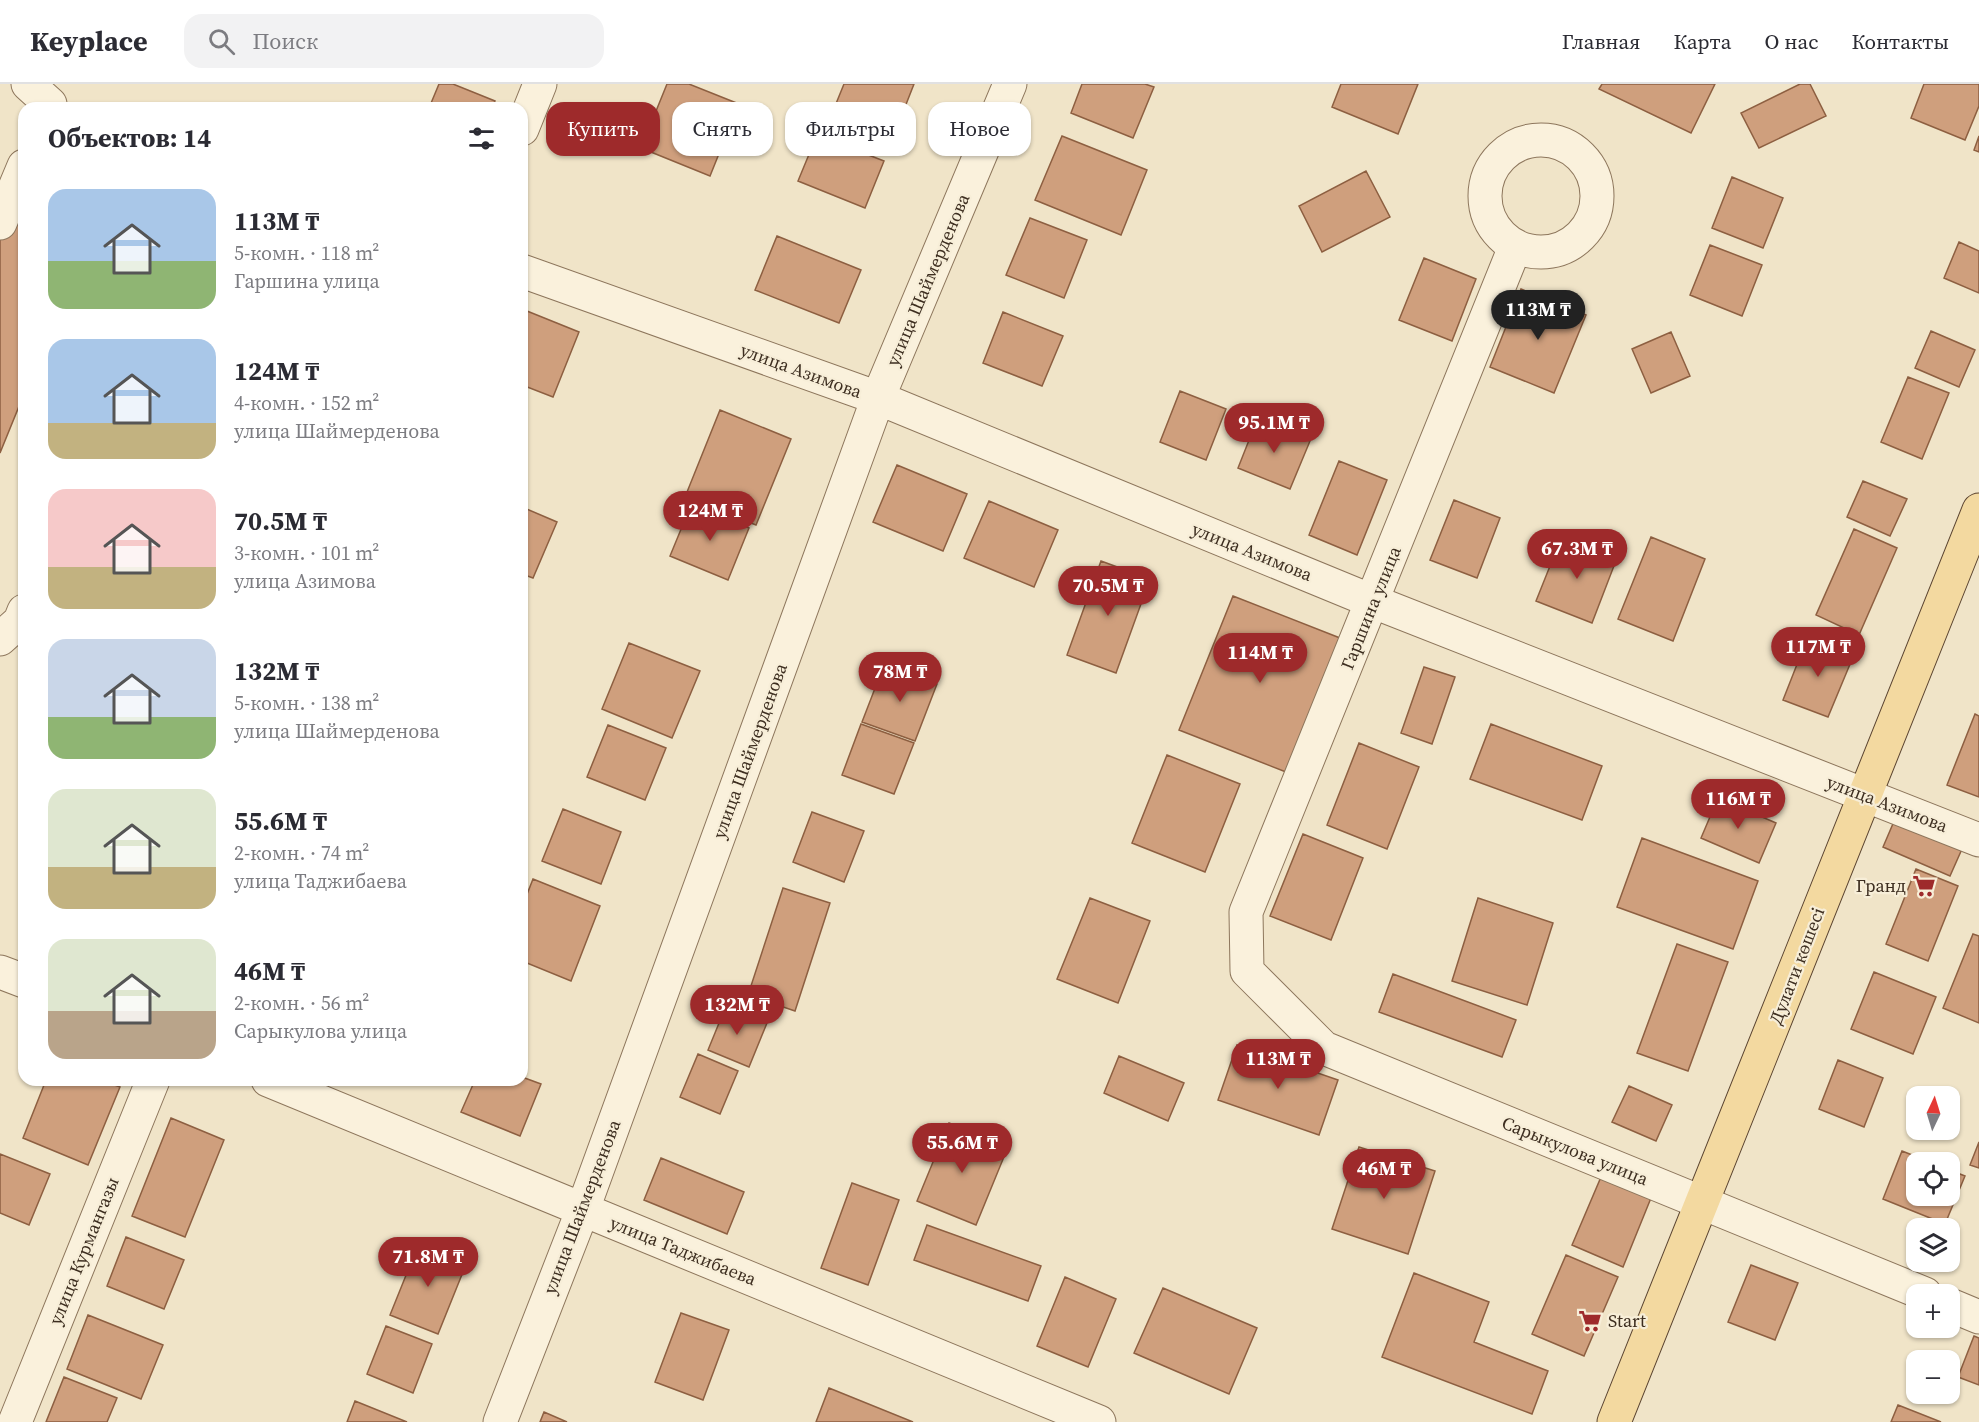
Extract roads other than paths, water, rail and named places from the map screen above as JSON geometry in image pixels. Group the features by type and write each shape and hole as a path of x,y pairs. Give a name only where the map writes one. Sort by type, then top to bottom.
{"main road":[{"name":"Дулати көшесі","path":"1614,1422 1704,1204 1979,510"}],"street":[{"path":"28,84 48,102"},
{"path":"528,114 540,84"},
{"name":"улица Шаймерденова","path":"500,1422 583,1209 878,398 1010,84"},
{"path":"0,223 18,180"},
{"name":"Гаршина улица","path":"1247,971 1246,912 1374,602 1515,247"},
{"name":"улица Азимова","path":"528,273 878,398 1374,602 1979,840"},
{"path":"0,639 18,623"},
{"name":"Сарыкулова улица","path":"1247,971 1324,1048 1906,1286"},
{"path":"0,972 18,979"},
{"name":"улица Курмангазы","path":"15,1422 151,1086"},
{"name":"улица Таджибаева","path":"283,1086 1099,1422"},
{"path":"1960,1309 1979,1317"}],"place":[{"name":"Гранд","path":"1924,886"},
{"name":"Start","path":"1590,1321"}]}
